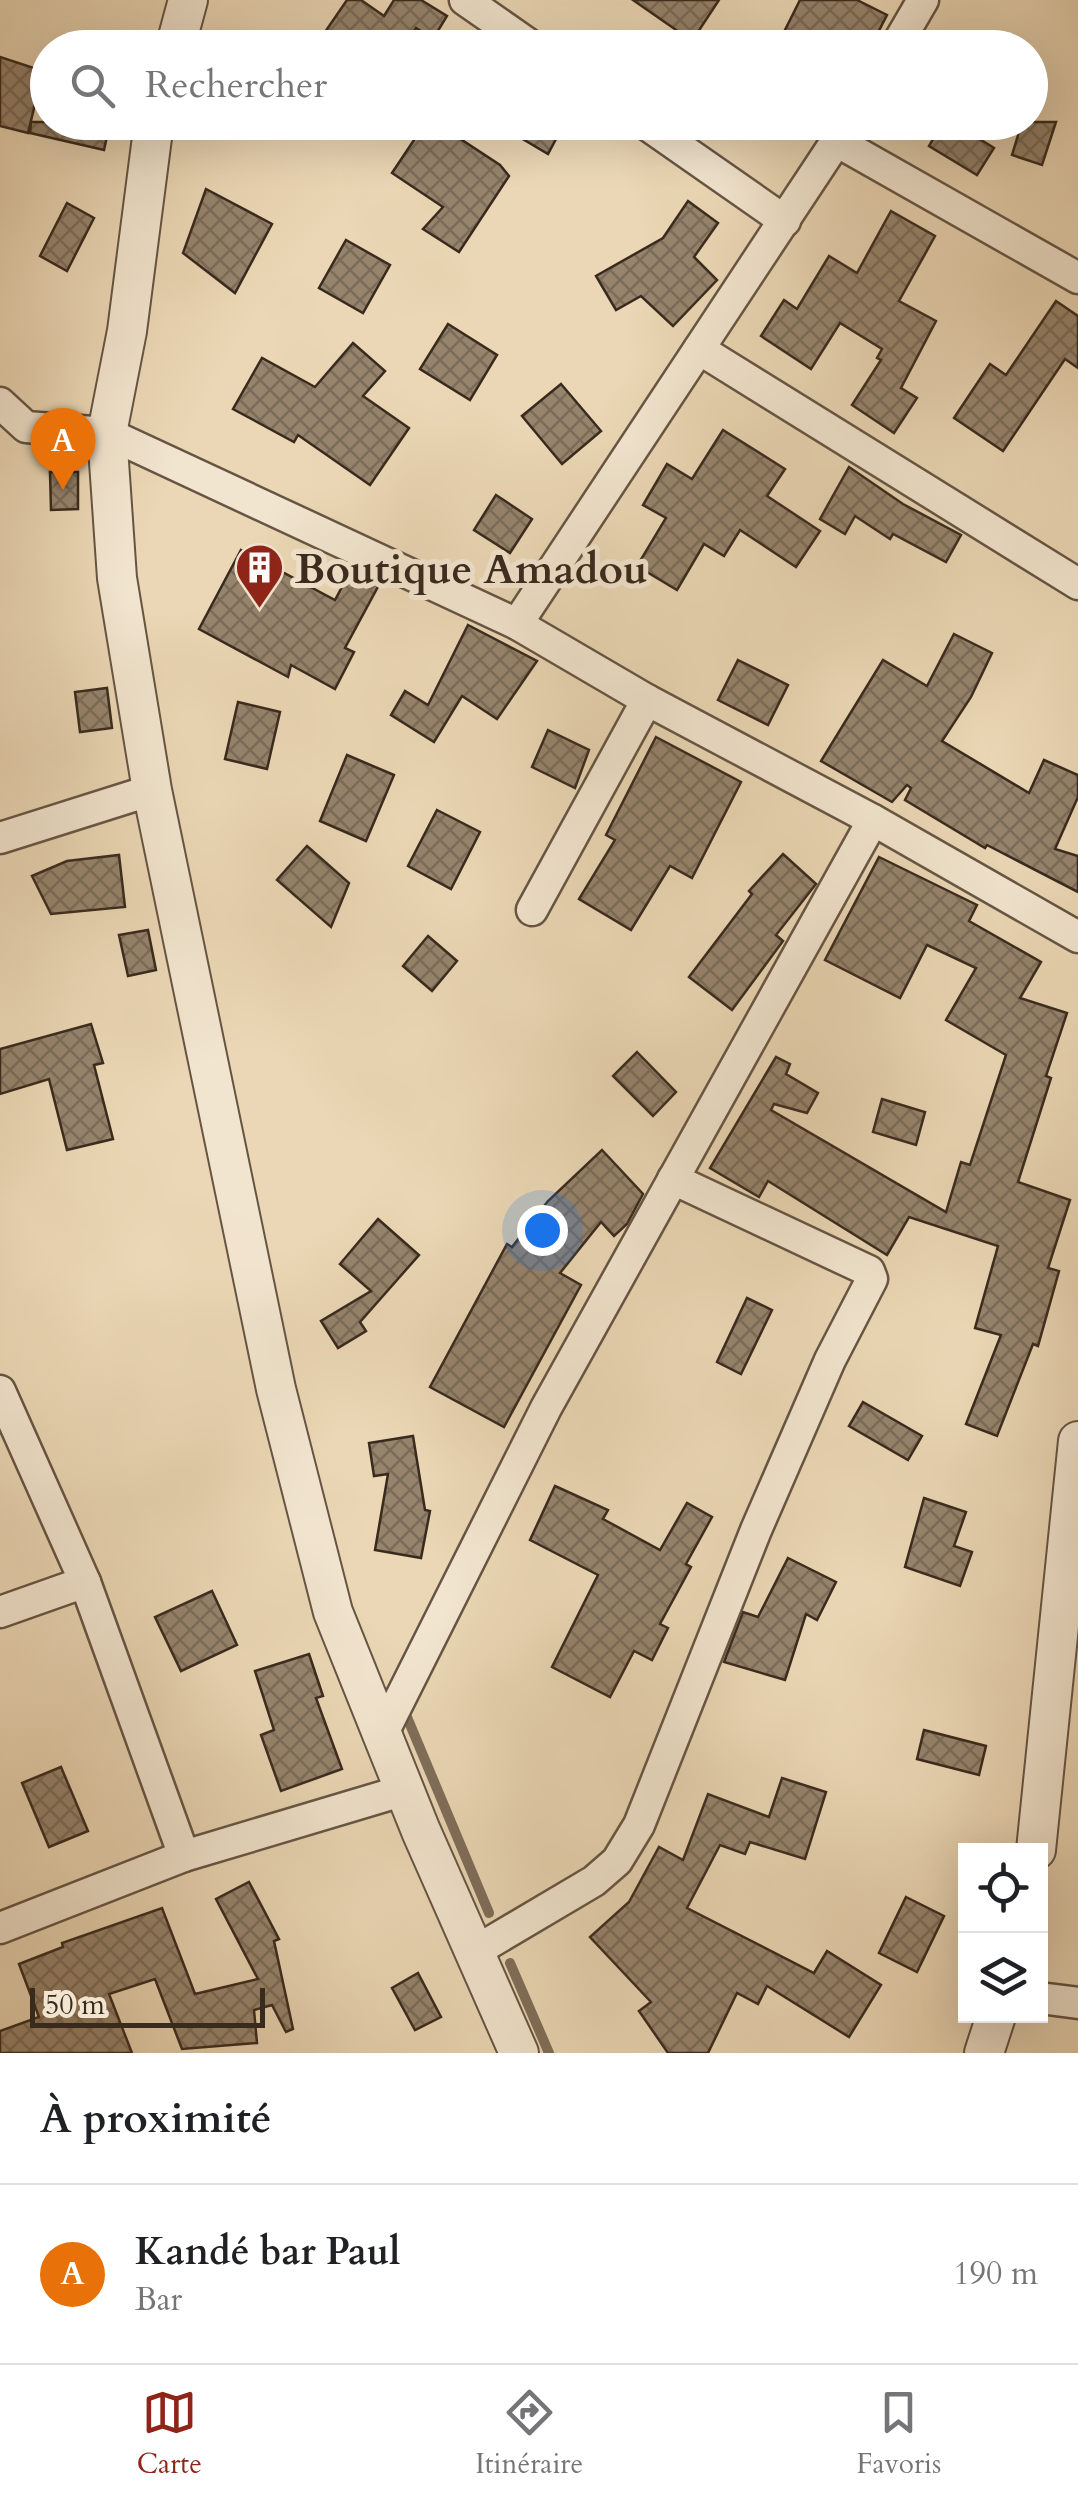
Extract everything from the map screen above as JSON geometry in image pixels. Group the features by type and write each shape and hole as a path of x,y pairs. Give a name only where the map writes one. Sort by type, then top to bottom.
{"street":[{"path":"180,30 188,0"},
{"path":"906,30 923,0"},
{"path":"472,2 510,30"},
{"path":"152,140 127,331 107,433 117,578 152,790 280,1408 333,1612 519,2053"},
{"path":"668,140 785,221"},
{"path":"517,624 839,140"},
{"path":"857,140 1078,278"},
{"path":"700,349 1078,584"},
{"path":"0,403 13,434 107,433 517,624 647,700 873,820 1078,937"},
{"path":"532,910 647,700"},
{"path":"0,838 152,790"},
{"path":"383,1733 546,1408 873,820"},
{"path":"474,1952 594,1881 617,1861 639,1825 756,1530 830,1360 872,1279 870,1272 673,1179"},
{"path":"0,1391 85,1582 184,1856"},
{"path":"1037,1843 1066,1680 1078,1441"},
{"path":"0,1612 85,1582"},
{"path":"0,1928 184,1856 405,1790"},
{"path":"1048,1999 1078,2003"},
{"path":"984,2053 994,2023"}],"building":[{"path":"347,0 361,0 384,16 394,0 421,0 447,16 438,30 326,30"},
{"path":"633,0 719,0 699,30 676,30"},
{"path":"800,0 857,0 887,15 879,30 785,30"},
{"path":"0,57 30,67 30,125 28,133 0,126"},
{"path":"1048,122 1056,122 1042,165 1012,155 1017,140 1048,140"},
{"path":"60,140 106,140 104,150"},
{"path":"414,140 462,140 500,165 509,176 459,252 423,229 443,207 392,173"},
{"path":"524,140 555,140 548,154"},
{"path":"932,140 981,140 994,148 977,175 929,146"},
{"path":"206,189 272,224 235,293 183,253"},
{"path":"688,201 718,223 694,257 717,280 673,326 641,296 616,310 596,276 663,238"},
{"path":"67,203 94,218 67,271 40,256"},
{"path":"891,211 935,236 899,301 936,321 901,388 917,398 894,433 852,405 881,360 877,358 882,349 840,323 811,369 761,336 784,300 797,309 829,256 857,273"},
{"path":"346,240 390,265 363,313 319,288"},
{"path":"1056,301 1078,316 1078,368 1065,359 1003,451 954,418 990,364 1006,375"},
{"path":"448,324 497,355 470,400 420,369"},
{"path":"353,343 385,371 363,396 409,428 370,485 298,435 294,442 233,409 262,358 315,387"},
{"path":"561,384 601,431 562,464 522,416"},
{"path":"723,430 785,469 767,496 820,531 796,567 740,530 724,556 704,544 677,590 637,566 666,518 643,505 667,464 692,479"},
{"path":"849,467 903,504 961,535 946,562 893,534 890,539 855,516 845,534 820,519"},
{"path":"50,472 78,472 78,509 51,510"},
{"path":"496,495 532,519 510,553 474,530"},
{"path":"241,550 335,600 352,568 381,581 345,648 354,652 335,689 291,665 288,677 199,629"},
{"path":"468,625 537,661 497,719 462,696 434,742 391,715 405,691 428,705"},
{"path":"954,634 992,653 971,697 942,741 1029,793 1044,760 1078,775 1078,797 1055,849 1078,856 1078,892 987,845 985,848 905,800 911,788 907,785 892,802 821,761 883,660 927,686"},
{"path":"738,660 788,685 768,725 718,700"},
{"path":"107,688 112,728 80,732 75,692"},
{"path":"238,702 280,712 267,769 225,759"},
{"path":"548,730 589,750 575,788 532,767"},
{"path":"656,737 741,782 692,878 670,866 631,930 579,899 615,840 606,835"},
{"path":"347,755 394,775 366,841 320,821"},
{"path":"437,810 480,832 451,889 408,866"},
{"path":"307,846 349,883 331,927 277,880"},
{"path":"783,854 816,884 776,935 783,941 732,1010 689,977 752,894 749,891"},
{"path":"119,855 125,907 51,914 32,876 67,861"},
{"path":"879,857 977,905 969,921 1041,962 1020,998 1067,1013 1018,1182 1070,1200 1048,1268 1059,1271 1038,1346 1033,1344 997,1436 966,1424 1001,1335 975,1328 998,1246 909,1217 887,1255 768,1181 759,1197 710,1168 776,1057 790,1064 786,1074 818,1093 807,1113 774,1104 771,1110 946,1212 961,1162 970,1165 1006,1055 946,1020 976,968 927,945 900,998 825,960"},
{"path":"148,930 156,970 128,976 119,935"},
{"path":"428,936 457,961 432,991 403,966"},
{"path":"91,1024 103,1063 94,1065 113,1139 67,1150 49,1079 0,1094 0,1049"},
{"path":"637,1052 676,1092 653,1116 613,1076"},
{"path":"882,1099 925,1112 916,1145 873,1132"},
{"path":"602,1150 643,1194 627,1224 614,1236 601,1222 560,1273 581,1285 504,1427 430,1387 507,1244 512,1247 548,1201"},
{"path":"378,1219 419,1255 360,1322 366,1331 338,1348 321,1321 371,1291 340,1264"},
{"path":"747,1298 772,1310 741,1374 717,1362"},
{"path":"863,1402 922,1436 908,1460 849,1426"},
{"path":"413,1436 425,1510 430,1511 421,1558 375,1550 388,1474 374,1476 369,1443"},
{"path":"555,1486 608,1510 603,1519 660,1550 687,1503 712,1517 660,1624 668,1628 652,1660 634,1651 610,1697 552,1667 598,1575 530,1540"},
{"path":"924,1498 966,1512 954,1546 972,1552 960,1586 905,1567"},
{"path":"788,1558 836,1582 817,1620 806,1614 785,1680 724,1662 743,1612 758,1617"},
{"path":"212,1591 237,1645 181,1671 155,1617"},
{"path":"309,1654 323,1696 316,1698 342,1769 281,1791 261,1735 274,1730 255,1671"},
{"path":"924,1730 986,1746 979,1775 917,1759"},
{"path":"61,1767 88,1831 49,1847 22,1783"},
{"path":"782,1778 826,1792 805,1859 750,1842 745,1854 720,1845 687,1908 814,1973 827,1951 881,1985 849,2037 767,1986 758,2004 737,1993 708,2053 668,2053 639,2011 651,2002 590,1937 629,1902 659,1847 683,1860 708,1794 769,1817"},
{"path":"249,1882 279,1939 274,1941 293,2029 286,2032 272,2005 254,2010 257,2043 182,2049 155,1979 109,1994 132,2053 0,2053 0,2031 39,2017 19,1964 63,1947 62,1943 162,1908 195,1994 258,1979 216,1899"},
{"path":"906,1897 944,1916 917,1972 879,1953"},
{"path":"418,1973 441,2017 415,2030 392,1988"}],"waterway":[{"path":"404,1710 489,1913"},
{"path":"510,1963 549,2053"}],"place":[{"name":"Kandé bar Paul","path":"63,490"},
{"name":"Boutique Amadou","path":"260,610"}]}
